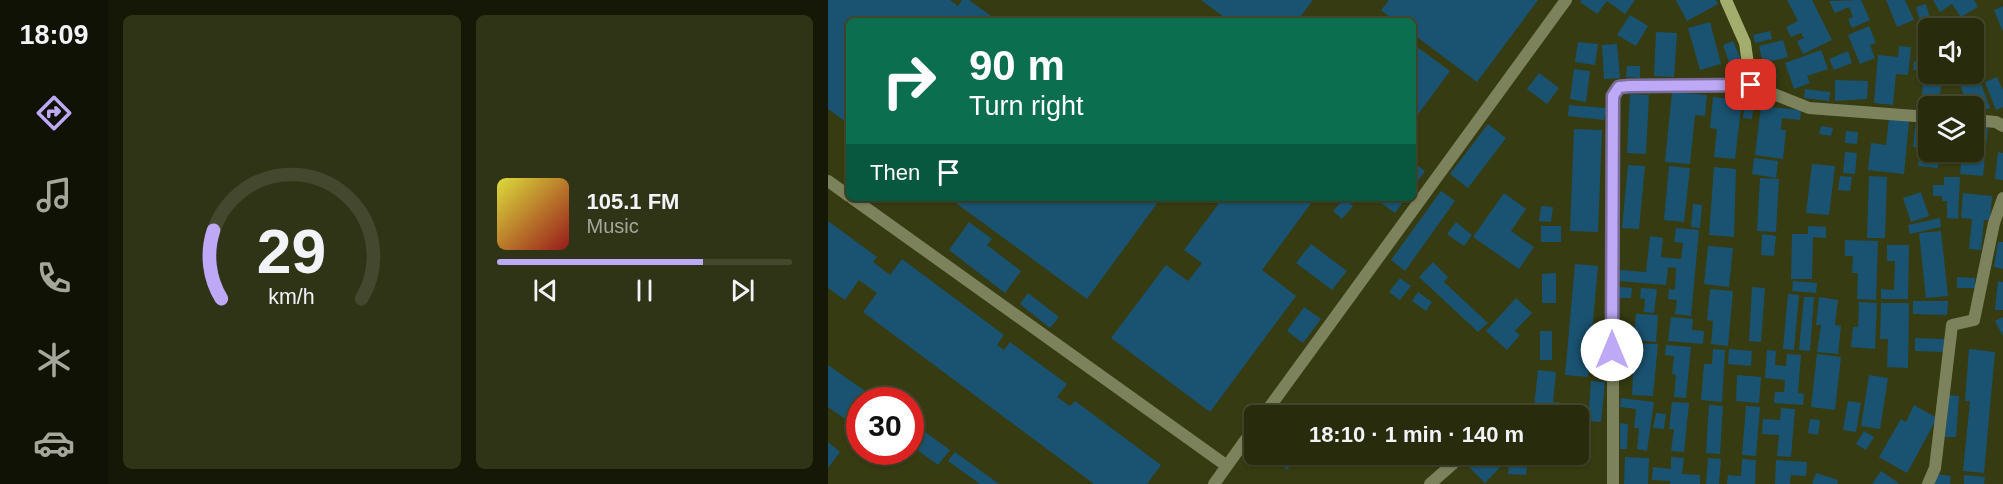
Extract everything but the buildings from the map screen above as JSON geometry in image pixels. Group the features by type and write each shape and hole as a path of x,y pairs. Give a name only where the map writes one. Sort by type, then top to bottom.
{"street":[{"path":"1271,405 1566,0"},
{"path":"1726,0 1745,43 1751,85"},
{"path":"1612,484 1613,96 1619,87 1751,85 1809,108 1918,116"},
{"path":"1984,121 1996,122 2003,126"},
{"path":"828,181 846,194"},
{"path":"1928,484 1935,468 1952,325 1974,320 1994,223 2003,198"},
{"path":"856,201 1227,466"},
{"path":"1214,484 1244,442"},
{"path":"1431,484 1452,465"}],"route":[{"path":"1612,350 1613,96 1619,87 1629,86 1751,85"}]}
